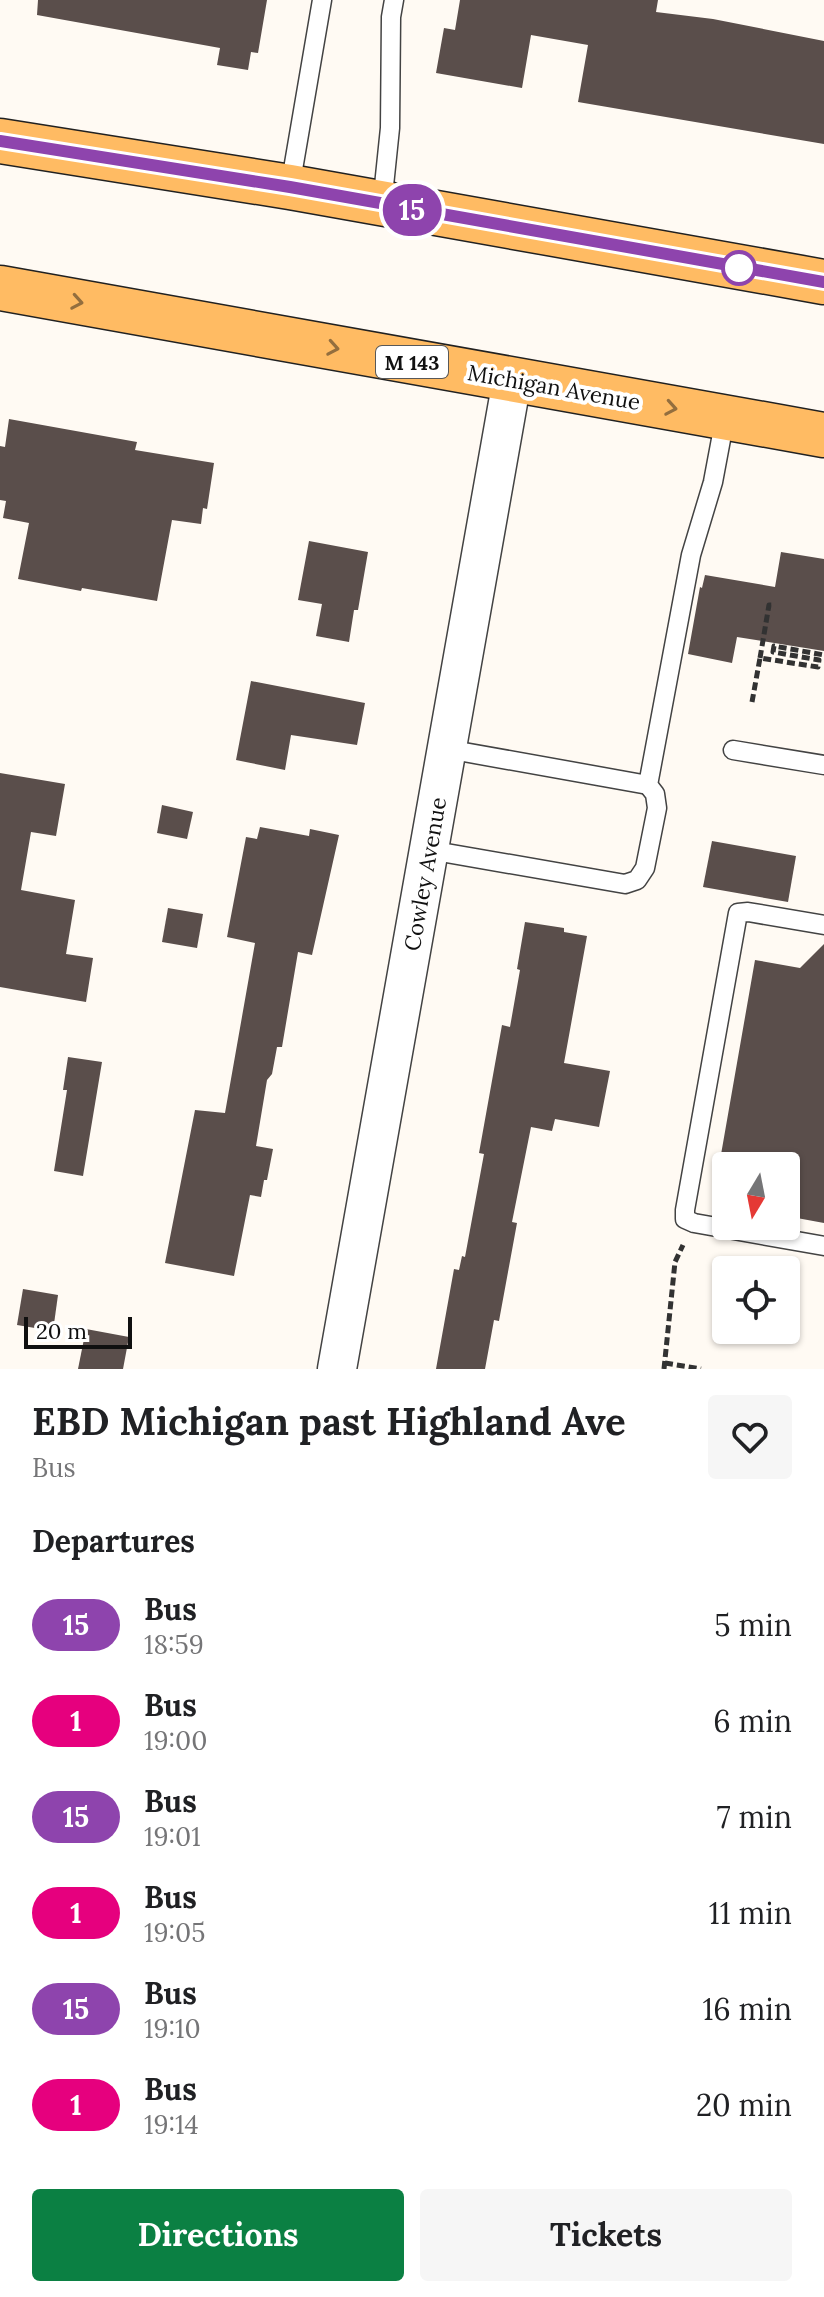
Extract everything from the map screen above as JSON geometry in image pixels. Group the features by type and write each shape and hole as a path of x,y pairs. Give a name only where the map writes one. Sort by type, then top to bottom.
{"main road":[{"path":"0,141 290,187 824,282"},
{"name":"Michigan Avenue","path":"0,288 824,435"}],"street":[{"name":"Cowley Avenue","path":"337,1369 512,380"}],"lane":[{"path":"290,187 322,0"},
{"path":"382,205 390,128 391,17 394,0"},
{"path":"648,785 691,555 713,482 725,418"},
{"path":"429,850 625,884 637,880 645,868 657,808 655,794 648,785 447,749"},
{"path":"733,750 824,765"},
{"path":"824,925 738,913 685,1210 685,1219 694,1223 824,1246"}],"path":[{"path":"752,702 769,605 772,605"},
{"path":"760,658 818,667 819,660 773,652 774,646 824,655"},
{"path":"694,1223 675,1262 664,1366 701,1369"}],"building":[{"path":"38,0 267,0 258,53 251,52 248,70 217,65 220,48 37,15"},
{"path":"460,0 658,0 656,12 713,19 824,41 824,144 578,102 588,45 531,35 522,88 436,73 444,28 455,30"},
{"path":"9,419 137,442 135,450 214,463 207,509 203,508 201,524 172,520 157,601 18,579 29,523 3,518 6,501 0,500 0,446 5,447"},
{"path":"309,541 368,552 349,642 316,636 322,604 298,600"},
{"path":"781,552 824,559 824,651 737,637 732,663 688,654 705,575 775,587"},
{"path":"251,681 365,703 357,745 291,735 285,770 236,760"},
{"path":"0,773 65,784 56,836 31,832 21,890 75,900 66,954 93,958 86,1002 0,987"},
{"path":"162,805 193,812 187,839 157,833"},
{"path":"260,827 309,836 310,829 339,835 312,955 298,952 282,1047 277,1047 272,1074 267,1080 256,1146 273,1149 261,1197 250,1195 234,1276 165,1263 195,1110 225,1113 255,943 227,937 246,837 257,839"},
{"path":"712,841 796,856 788,902 703,887"},
{"path":"168,908 203,914 197,948 162,942"},
{"path":"525,922 564,928 564,932 587,936 564,1063 610,1071 599,1127 555,1119 552,1131 531,1127 512,1222 517,1223 499,1321 494,1320 485,1369 436,1369 454,1269 459,1270 462,1256 465,1257 484,1154 479,1153 502,1025 510,1027"},
{"path":"824,944 824,1223 800,1219 800,1152 721,1152 755,960 800,968"},
{"path":"68,1057 102,1062 83,1176 54,1171 67,1090 63,1090"},
{"path":"23,1289 58,1295 53,1331 17,1325"},
{"path":"86,1329 129,1337 123,1369 78,1369"}],"bus line":[{"name":"15","path":"0,141 290,187 824,282"}]}
